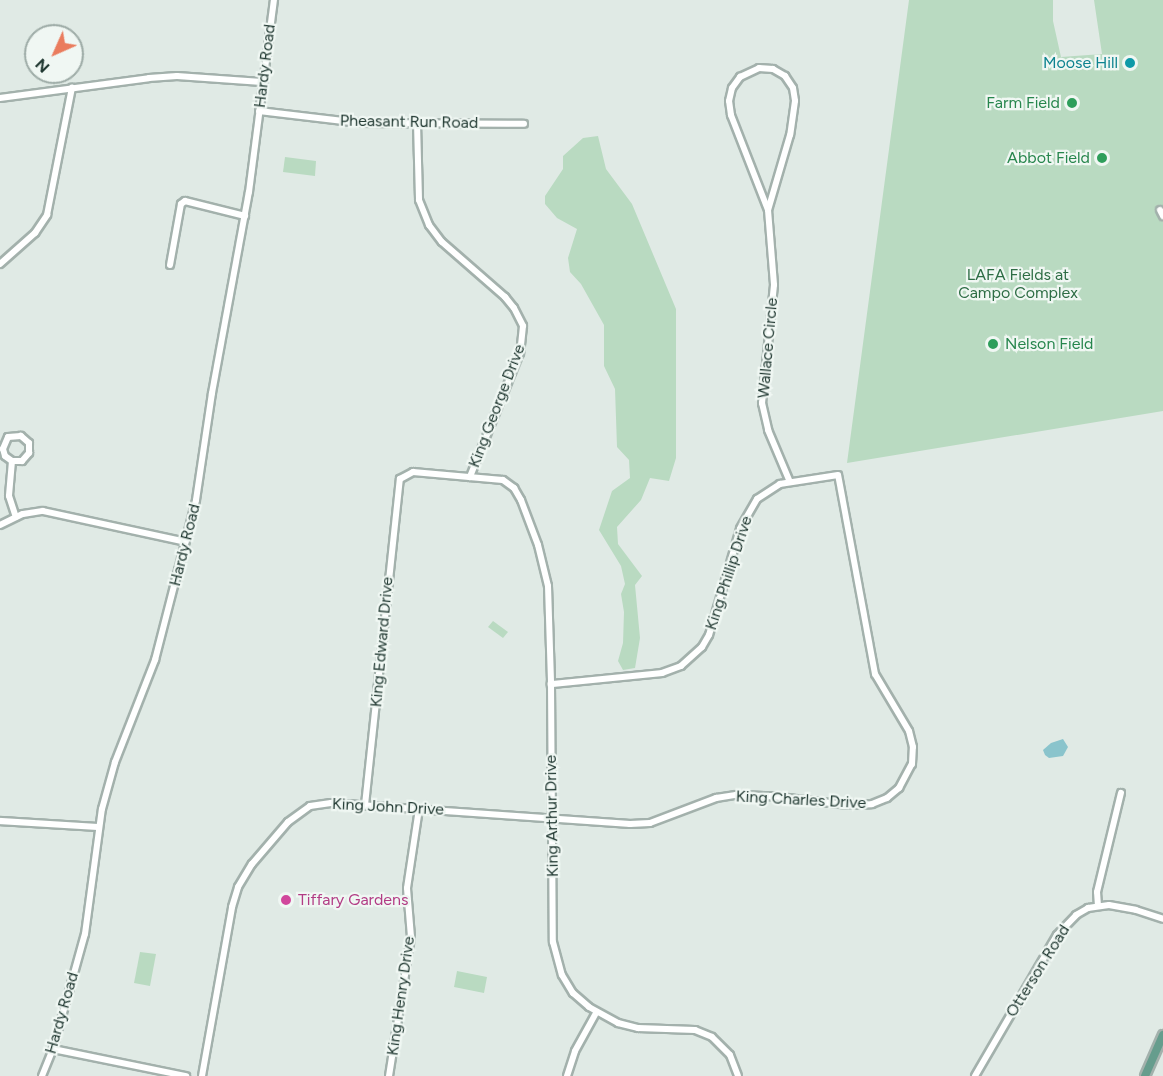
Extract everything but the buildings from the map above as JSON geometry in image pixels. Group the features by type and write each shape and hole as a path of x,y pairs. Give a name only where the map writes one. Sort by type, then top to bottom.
{"main road":[{"path":"1145,1076 1163,1035"}],"street":[{"name":"Hardy Road","path":"42,1076 53,1049 85,934 99,827 115,762 155,660 201,480 211,400 245,216 274,0"},
{"name":"Wallace Circle","path":"768,210 790,135 795,101 793,88 785,76 773,69 759,68 740,76 732,88 729,101 731,115 768,210 774,285 762,403 768,430 790,482"},
{"path":"0,98 72,87 177,76 262,82"},
{"path":"0,264 32,236 47,215 72,87"},
{"name":"Pheasant Run Road","path":"259,111 360,123 524,124"},
{"name":"King George Drive","path":"417,123 418,193 429,225 442,242 505,297 514,308 523,326 520,353 470,477"},
{"path":"170,265 181,204 185,201 245,216"},
{"path":"11,436 21,436 29,443 29,453 22,461 12,461 4,454 4,443 11,436"},
{"path":"12,461 9,496 16,516"},
{"name":"King Arthur Drive","path":"400,479 413,472 503,480 514,488 521,500 538,545 548,586 555,955 562,975 573,993 596,1013 631,1027 703,1032 719,1042 730,1054 738,1076"},
{"name":"King Phillip Drive","path":"551,684 662,673 692,657 709,635 738,536 749,510 768,490 790,482 838,475"},
{"name":"King Charles Drive","path":"552,817 630,824 651,823 716,798 736,795 862,805 882,800 899,788 910,769 912,742 907,726 875,674 838,475"},
{"name":"King Edward Drive","path":"365,806 400,479"},
{"path":"0,525 16,516 43,511 186,542"},
{"path":"1121,793 1097,892 1098,906 1123,907 1163,919"},
{"name":"King John Drive","path":"202,1076 232,907 244,875 299,813 317,804 552,817"},
{"name":"King Henry Drive","path":"389,1076 411,937 407,888 419,809"},
{"path":"0,821 99,827"},
{"name":"Otterson Road","path":"975,1076 1057,935 1076,915 1098,906"},
{"path":"567,1076 575,1051 596,1013"},
{"path":"53,1049 186,1076"}],"green space":[{"name":"LAFA Fields at Campo Complex","path":"909,0 1053,0 1053,21 1061,57 1102,54 1094,0 1163,0 1163,411 847,463"},
{"path":"598,136 606,169 632,204 676,309 676,458 669,481 650,478 641,500 617,527 618,544 642,576 635,585 640,638 635,668 623,670 618,661 623,643 624,612 621,594 625,584 621,566 599,530 612,491 630,478 629,460 617,447 615,389 604,366 604,325 581,284 570,272 568,258 577,229 557,218 545,204 545,196 563,169 563,156 583,138"},
{"path":"285,157 316,161 315,176 283,172"},
{"path":"493,621 508,632 503,638 488,627"},
{"path":"140,952 156,954 150,986 134,983"},
{"path":"457,971 487,977 484,993 454,987"}],"water":[{"path":"1063,739 1068,747 1063,756 1049,758 1045,755 1043,750 1051,743"}],"place":[{"name":"Moose Hill","path":"1130,63"},
{"name":"Farm Field","path":"1072,103"},
{"name":"Abbot Field","path":"1102,158"},
{"name":"Nelson Field","path":"993,344"},
{"name":"Tiffary Gardens","path":"286,900"}]}
